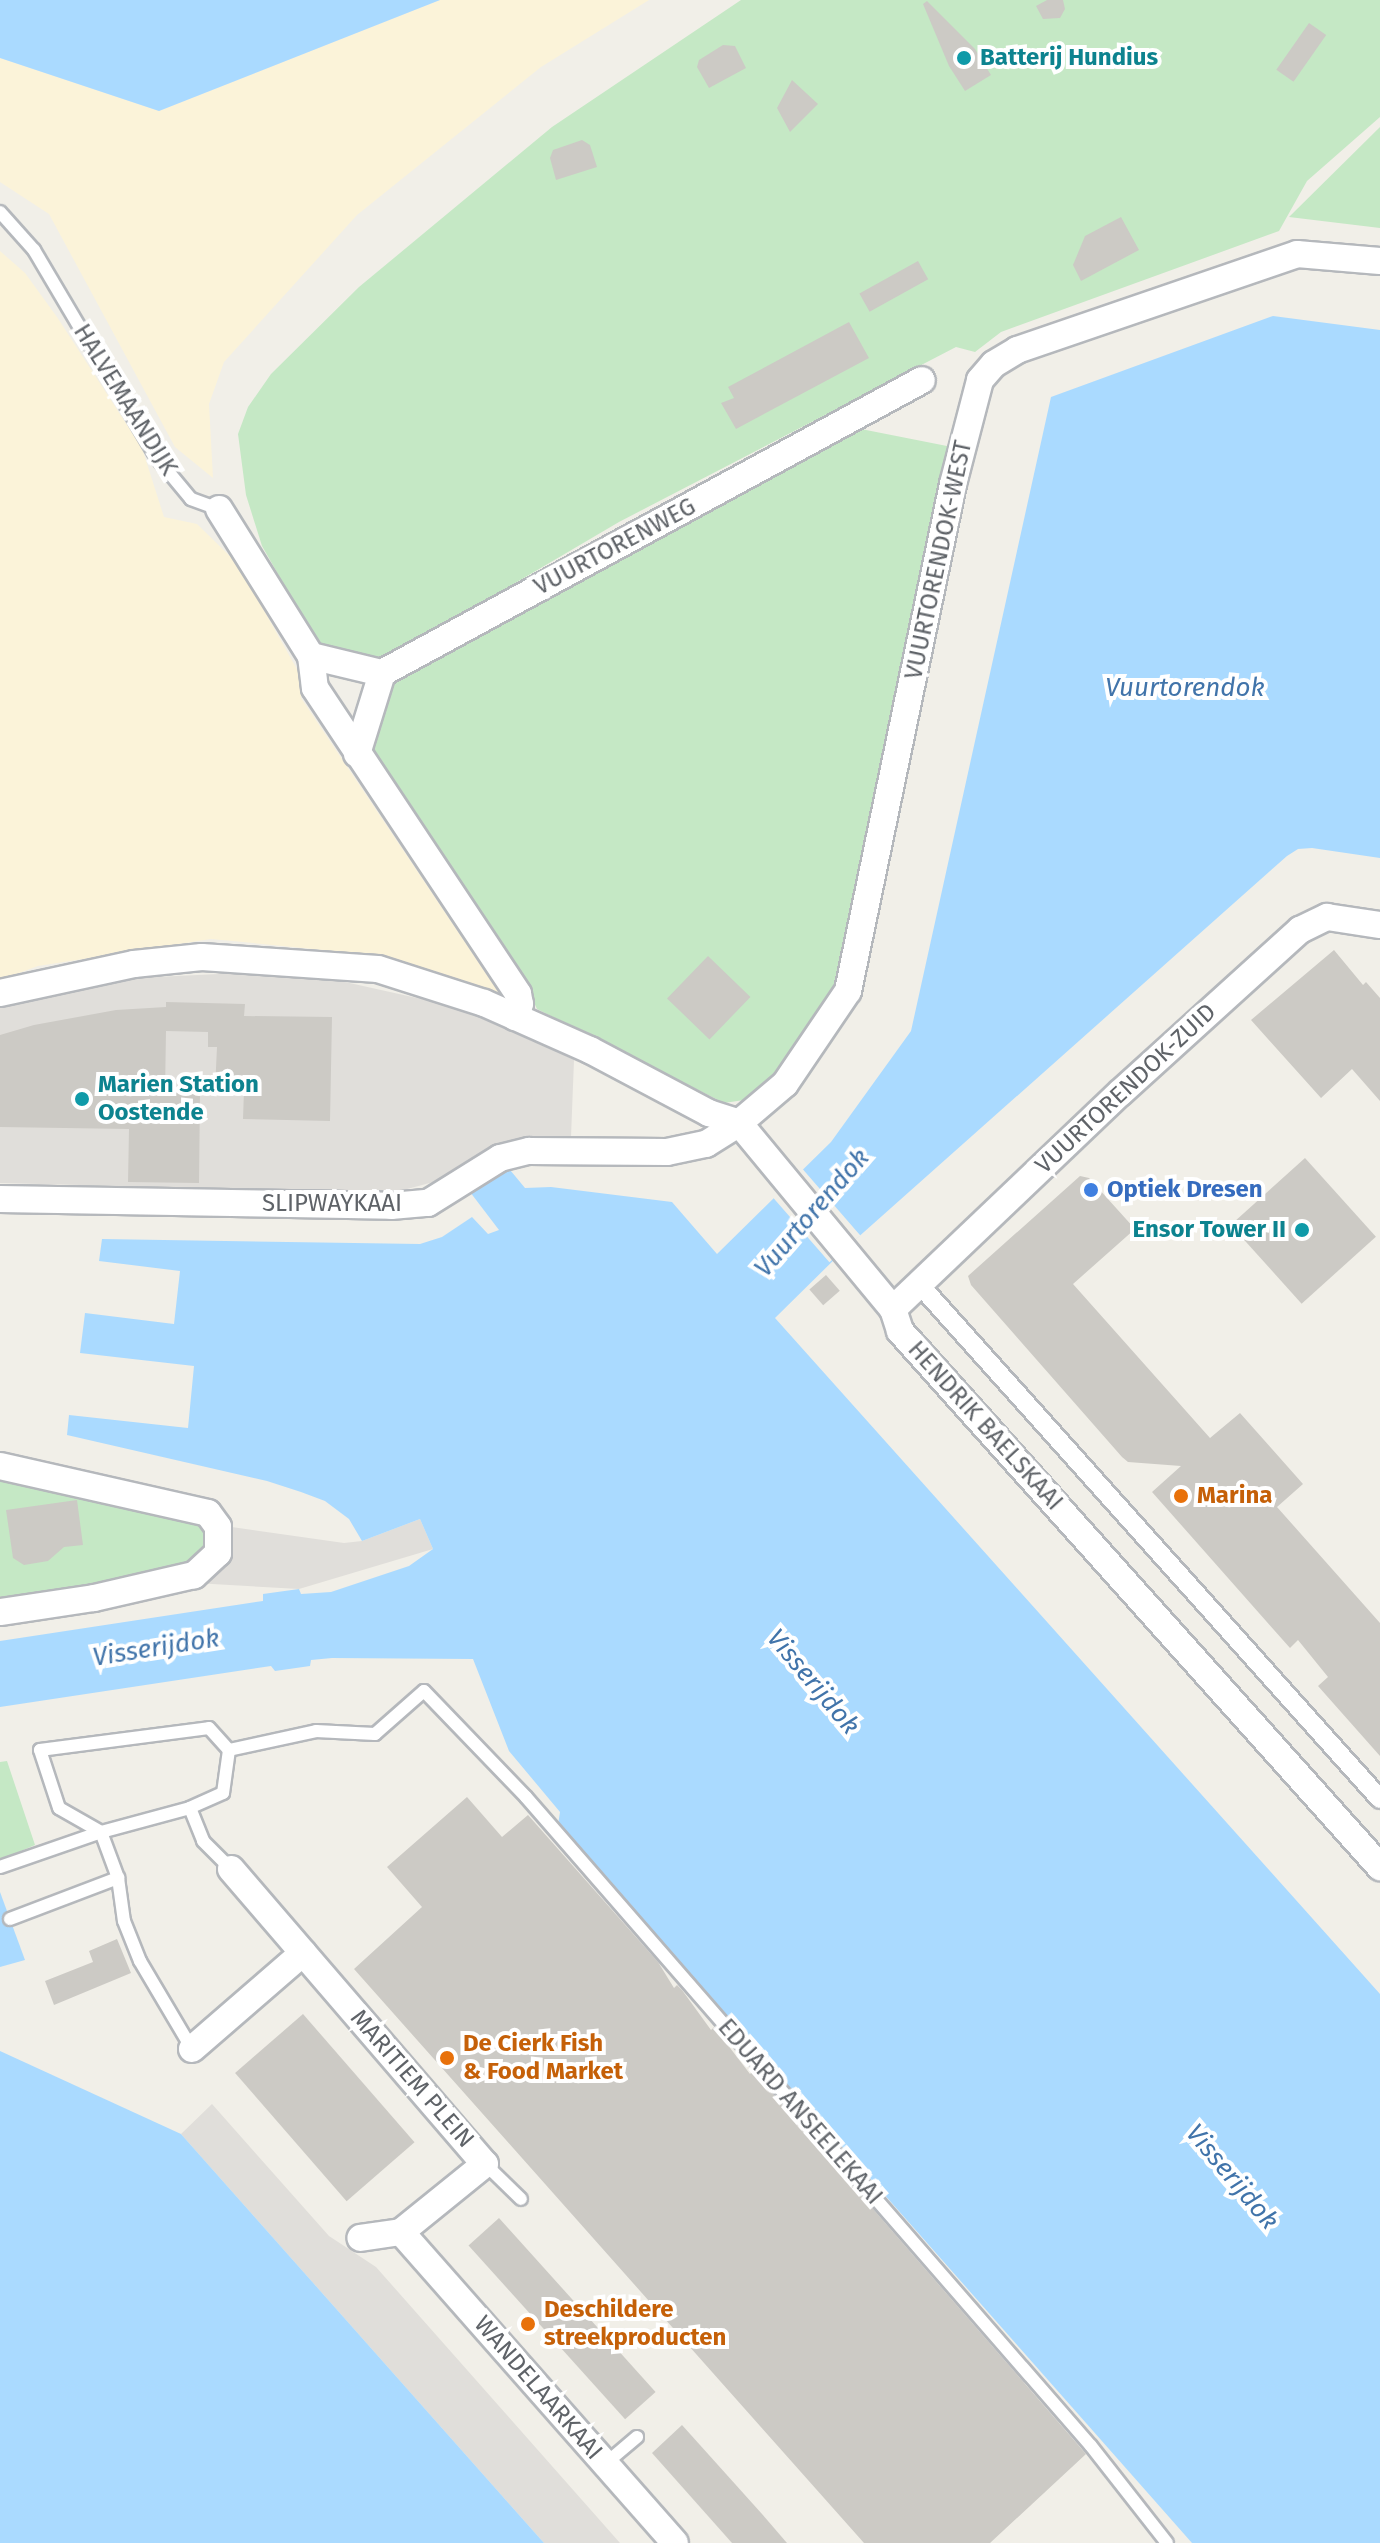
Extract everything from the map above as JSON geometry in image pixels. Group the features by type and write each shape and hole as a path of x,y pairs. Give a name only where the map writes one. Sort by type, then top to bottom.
{"street":[{"name":"VUURTORENDOK-WEST","path":"739,1123 785,1084 848,991 953,484 980,380 994,364 1017,350 1297,254 1380,261"},
{"name":"VUURTORENWEG","path":"382,673 922,380"},
{"name":"HALVEMAANDIJK","path":"219,509 311,656 315,688 518,994 520,1004 515,1017"},
{"path":"311,656 382,673 357,754"},
{"name":"VUURTORENDOK-ZUID","path":"893,1309 1120,1093 1300,930 1327,917 1380,925"},
{"path":"0,993 134,964 202,957 378,969 484,1003 590,1050 709,1113 739,1123"},
{"name":"SLIPWAYKAAI","path":"0,1199 391,1206 428,1203 500,1158 529,1151 667,1152 706,1144 739,1123"},
{"name":"HENDRIK BAELSKAAI","path":"739,1123 846,1248 893,1309 900,1331 1375,1852"},
{"name":"HENDRIK BAELSKAAI","path":"919,1284 1380,1799"},
{"path":"0,1466 208,1513 218,1527 218,1553 194,1575 94,1598 0,1612"},
{"name":"MARITIEM PLEIN","path":"231,1869 485,2164 401,2232"},
{"path":"192,2049 303,1953"},
{"path":"360,2238 401,2232"},
{"name":"WANDELAARKAAI","path":"401,2232 675,2543"}],"lane":[{"name":"HALVEMAANDIJK","path":"0,212 34,250 157,458 191,499 219,509"},
{"name":"EDUARD ANSEELEKAAI","path":"229,1750 316,1731 375,1734 424,1691 537,1809 1091,2446 1167,2543"},
{"path":"0,1867 101,1832 190,1808 223,1793 229,1750 209,1728 40,1750 59,1808 101,1832 118,1878 124,1921 140,1961 192,2049"},
{"path":"190,1808 203,1841 231,1869"},
{"path":"10,1919 118,1878"},
{"path":"485,2164 521,2199"},
{"path":"605,2464 637,2437"}],"shaded area":[{"path":"264,972 336,980 453,1006 501,1023 574,1060 571,1137 522,1138 456,1176 392,1193 0,1183 0,1004 134,978"},
{"path":"420,1519 433,1549 299,1589 160,1581 190,1521 344,1543 362,1541"},
{"path":"212,2104 329,2236 376,2267 620,2543 544,2543 181,2134"}],"green space":[{"path":"741,0 1380,0 1380,117 1307,181 1279,231 1001,332 975,352 956,347 619,522 391,656 353,660 324,647 303,618 262,546 246,495 238,434 248,407 271,374 359,287 552,127"},
{"path":"1380,127 1380,228 1289,217"},
{"path":"861,429 952,447 833,989 769,1080 744,1100 724,1103 537,1009 526,986 368,752 388,686"},
{"path":"0,1477 190,1521 210,1528 210,1544 168,1576 0,1601"},
{"path":"7,1761 35,1845 0,1860 0,1762"}],"sand":[{"path":"440,0 649,0 541,67 357,215 224,362 209,404 213,478 175,447 49,214 0,182 0,58 159,111"},
{"path":"0,251 25,273 57,317 142,448 164,517 197,524 238,564 303,680 301,698 499,993 386,956 211,939 38,966 0,980"}],"water":[{"path":"0,0 440,0 159,111 0,58"},
{"path":"1273,316 1380,330 1380,858 1312,848 1298,849 1287,856 846,1248 775,1318 1380,1994 1380,2543 1192,2543 558,1825 560,1812 509,1751 473,1659 311,1660 310,1666 275,1671 271,1666 0,1707 0,1641 263,1601 263,1594 299,1589 301,1594 331,1592 409,1566 433,1549 420,1519 362,1541 349,1519 325,1501 301,1492 267,1481 67,1435 69,1415 188,1428 194,1366 80,1353 85,1313 174,1324 180,1271 99,1261 102,1239 420,1244 442,1237 472,1217 488,1234 499,1230 467,1188 506,1165 525,1188 551,1187 672,1202 717,1254 831,1142 911,1031 1051,397"},
{"path":"0,1892 25,1960 0,1967"},
{"path":"0,2051 181,2134 544,2543 0,2543"}],"pier":[{"path":"800,1166 860,1235 829,1262 769,1193"}],"building":[{"path":"1047,0 1063,0 1065,9 1060,18 1043,19 1036,6"},
{"name":"Batterij Hundius","path":"927,1 975,49 991,75 965,91 949,66 923,4"},
{"path":"1309,23 1326,35 1294,82 1276,70"},
{"path":"723,45 735,46 746,68 709,88 697,67 699,60"},
{"path":"792,80 818,104 790,132 777,108"},
{"path":"582,140 590,145 597,167 556,180 550,158 553,150"},
{"path":"1121,217 1139,250 1081,281 1073,265 1085,236"},
{"path":"918,261 928,279 870,312 859,293"},
{"path":"849,322 869,358 736,429 721,403 734,398 728,387"},
{"path":"1334,950 1363,985 1366,982 1380,998 1380,1101 1352,1069 1321,1098 1251,1020"},
{"path":"708,956 750,997 709,1039 667,998"},
{"path":"166,1002 245,1004 244,1016 332,1017 330,1121 243,1119 244,1090 215,1089 217,1047 208,1047 208,1032 166,1031 165,1093 200,1093 199,1183 128,1182 129,1129 0,1127 0,1035 34,1025 116,1010 166,1007"},
{"name":"Ensor Tower II","path":"1305,1158 1376,1237 1302,1304 1231,1225"},
{"path":"1080,1176 1089,1178 1135,1229 1073,1284 1210,1438 1240,1413 1303,1484 1277,1507 1380,1623 1380,1756 1318,1686 1328,1677 1298,1640 1290,1648 1152,1492 1181,1466 1128,1462 1122,1457 971,1285 968,1276"},
{"path":"826,1275 840,1291 823,1305 809,1289"},
{"path":"77,1500 83,1545 64,1547 48,1561 24,1565 13,1558 6,1510"},
{"path":"467,1797 502,1837 528,1815 658,1962 674,1988 677,1985 682,1990 711,2030 714,2027 750,2074 753,2071 1086,2454 990,2543 864,2543 354,1969 422,1907 387,1867"},
{"path":"117,1939 131,1973 54,2005 45,1981 93,1962 89,1951"},
{"path":"303,2014 415,2142 347,2201 235,2073"},
{"path":"499,2218 656,2392 625,2419 469,2245"},
{"path":"682,2425 787,2543 732,2543 652,2453"}],"place":[{"name":"Batterij Hundius","path":"964,58"},
{"name":"Marien Station Oostende","path":"82,1099"},
{"name":"Optiek Dresen","path":"1091,1190"},
{"name":"Ensor Tower II","path":"1302,1230"},
{"name":"Marina","path":"1181,1496"},
{"name":"De Cierk Fish & Food Market","path":"447,2058"},
{"name":"Deschildere streekproducten","path":"528,2324"}],"water label":[{"name":"Vuurtorendok","path":"1185,688"},
{"name":"Vuurtorendok","path":"812,1213"},
{"name":"Visserijdok","path":"156,1648"},
{"name":"Visserijdok","path":"813,1682"},
{"name":"Visserijdok","path":"1232,2177"}]}
